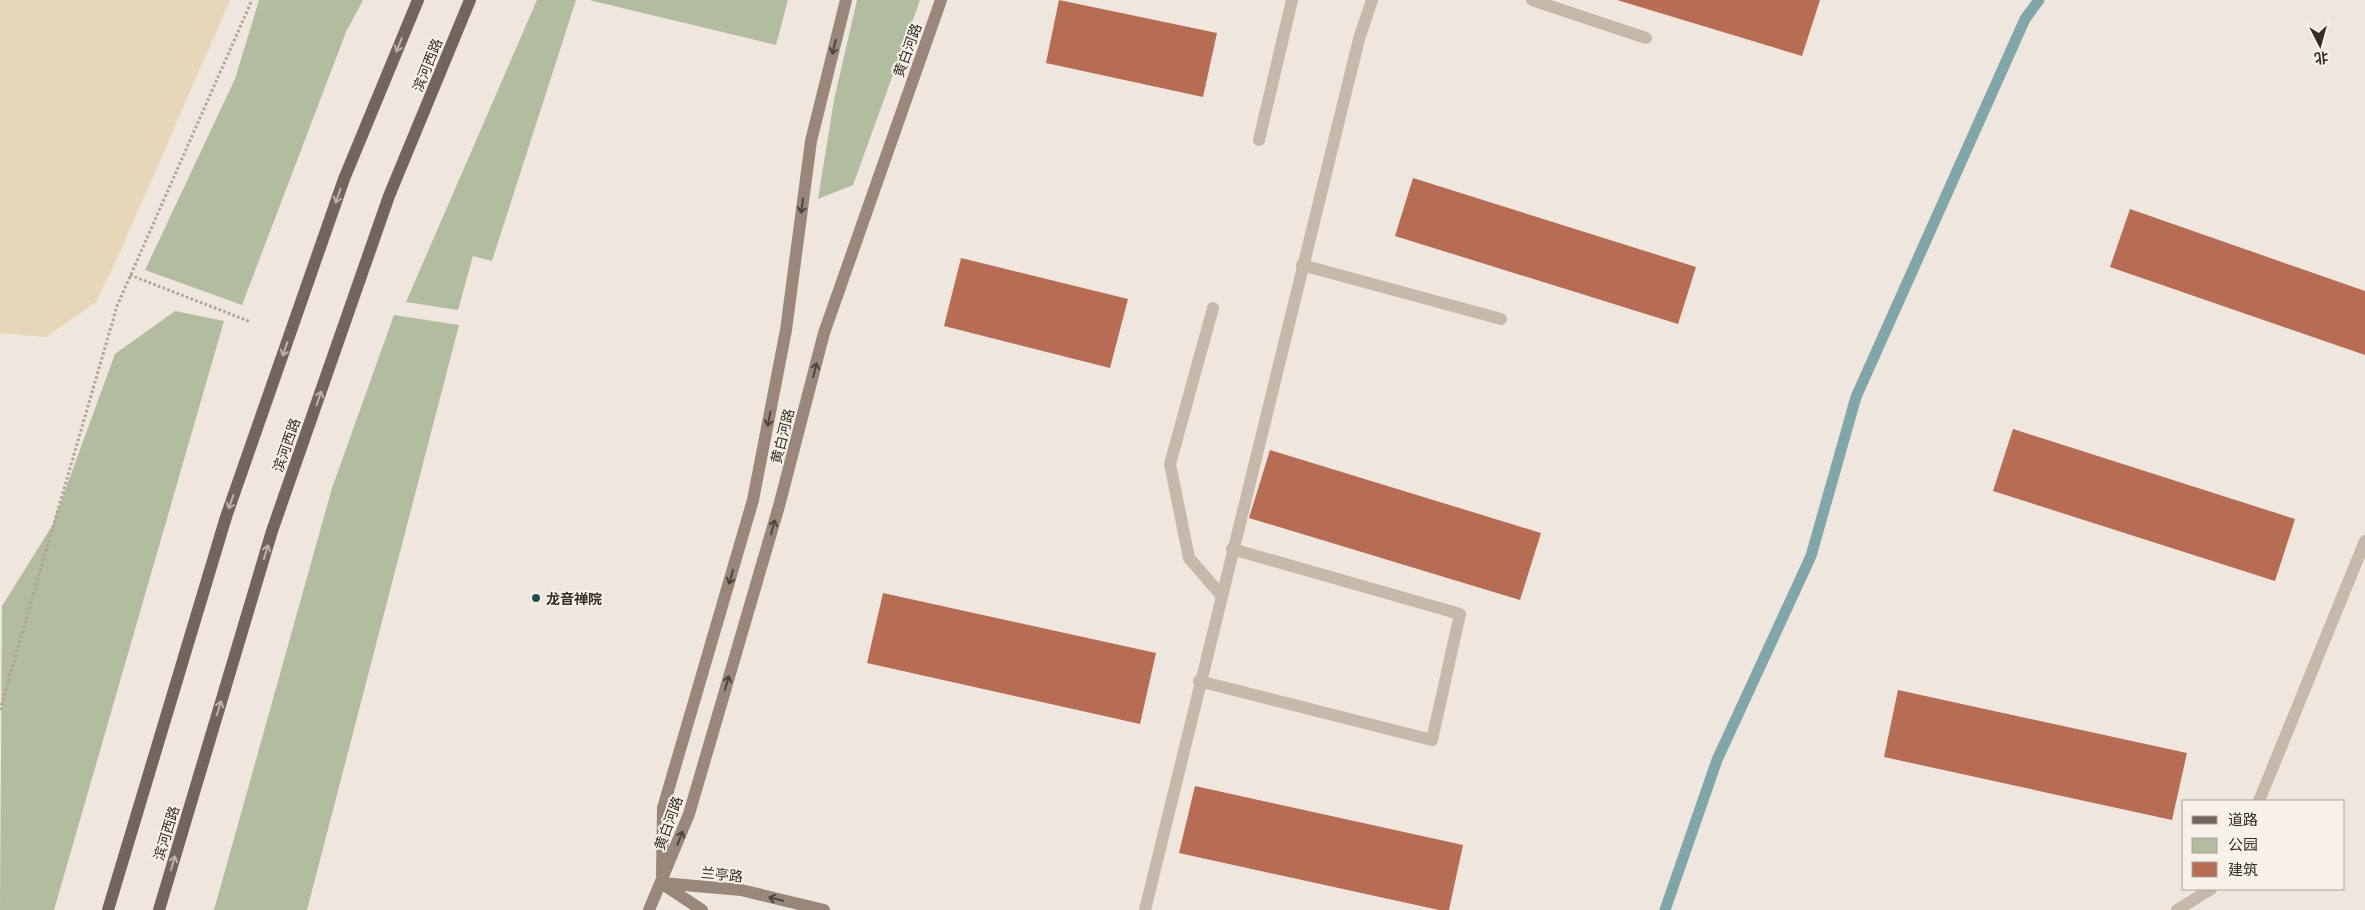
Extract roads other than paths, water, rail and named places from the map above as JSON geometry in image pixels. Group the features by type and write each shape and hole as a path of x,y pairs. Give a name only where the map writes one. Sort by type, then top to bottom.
{"main road":[{"path":"108,910 226,517 344,179 418,0"},
{"name":"滨河西路","path":"158,910 272,531 389,196 470,0"}],"street":[{"name":"黄白河路","path":"659,910 662,883 662,808 753,500 786,330 811,141 846,0"},
{"name":"黄白河路","path":"649,910 662,883 689,814 779,506 824,333 941,0"},
{"path":"1259,140 1292,0"},
{"path":"1145,910 1199,681 1302,265 1359,39 1372,0"},
{"path":"1532,0 1646,38"},
{"path":"1302,265 1501,319"},
{"path":"1213,308 1170,464 1189,558 1221,595"},
{"path":"2259,800 2365,541"},
{"path":"1199,681 1432,740 1460,614 1232,549"},
{"path":"662,883 702,910"},
{"name":"兰亭路","path":"662,883 741,890 824,910"},
{"path":"2177,910 2210,890"}],"waterway":[{"path":"1665,910 1717,760 1811,556 1856,397 2025,19 2039,0"}],"place":[{"name":"龙音禅院","path":"536,598"}]}
